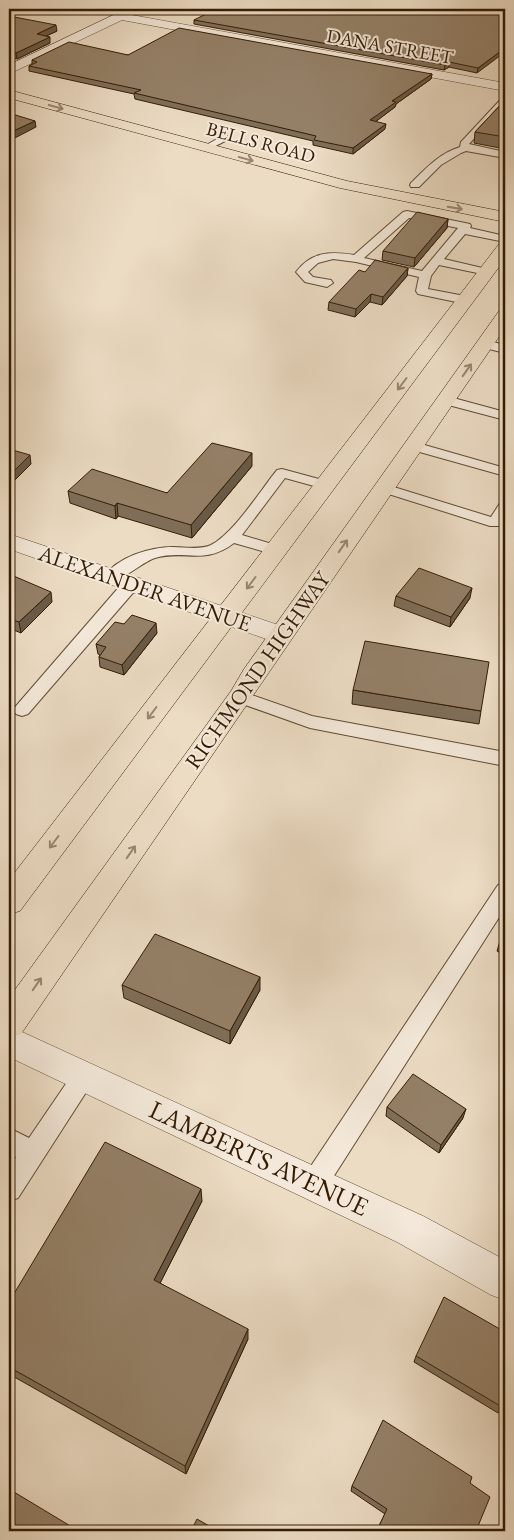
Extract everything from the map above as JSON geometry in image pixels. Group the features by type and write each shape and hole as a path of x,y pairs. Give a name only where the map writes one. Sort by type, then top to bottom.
{"main road":[{"name":"BELLS ROAD","path":"10,81 206,148 345,185 505,217"},
{"name":"BELLS ROAD","path":"40,89 340,169"},
{"path":"366,175 431,188"},
{"path":"9,902 505,248"},
{"name":"RICHMOND HIGHWAY","path":"9,1024 240,697 281,635 446,400 495,346 505,315"}],"street":[{"path":"10,81 135,9"},
{"name":"DANA STREET","path":"120,16 505,87"},
{"name":"ALEXANDER AVENUE","path":"9,541 281,635"},
{"name":"LAMBERTS AVENUE","path":"9,1041 410,1228 505,1281"}],"lane":[{"path":"466,148 464,144 505,100"},
{"path":"206,148 224,138"},
{"path":"403,183 442,157 466,148 505,155"},
{"path":"356,259 419,201"},
{"path":"407,214 466,226 425,275 422,291 466,300"},
{"path":"462,230 505,239"},
{"path":"327,283 309,280 302,272 317,258 332,255 425,275"},
{"path":"437,260 487,272"},
{"path":"446,400 505,416"},
{"path":"414,446 505,472"},
{"path":"22,710 122,580 127,566 150,555 171,551 208,551 219,546 232,537 282,473 325,485"},
{"path":"384,488 495,522 505,506"},
{"path":"232,537 276,550"},
{"path":"240,697 310,722 505,759"},
{"path":"314,1184 505,891"},
{"path":"9,1189 84,1076"},
{"path":"9,1139 33,1153"}],"building":[{"path":"216,9 505,9 505,48 478,68 449,62 445,65 194,20"},
{"path":"9,16 56,25 37,34 50,37 16,53 9,50"},
{"path":"179,28 432,74 392,101 396,102 370,120 386,124 353,148 314,140 316,136 134,93 141,90 29,66 37,62 32,60 69,42 128,55"},
{"path":"505,100 505,137 475,132"},
{"path":"9,113 35,121 9,133"},
{"path":"417,212 448,219 415,258 383,251"},
{"path":"375,260 408,268 383,297 371,294 356,309 329,302 359,270 365,272"},
{"path":"212,443 252,453 191,525 117,503 115,506 68,491 92,469 167,493"},
{"path":"9,449 30,455 9,476"},
{"path":"419,568 472,588 451,617 396,596"},
{"path":"9,574 51,592 19,622 9,619"},
{"path":"132,615 156,623 122,665 99,657 106,647 96,644 115,622 124,624"},
{"path":"365,641 489,662 481,711 353,690"},
{"path":"505,933 505,944 500,941"},
{"path":"155,934 260,977 230,1031 122,985"},
{"path":"413,1074 466,1109 441,1145 387,1107"},
{"path":"105,1142 201,1189 154,1280 248,1329 185,1466 9,1367 9,1302"},
{"path":"444,1297 505,1332 505,1403 502,1407 416,1356"},
{"path":"383,1420 472,1477 470,1483 490,1497 476,1531 419,1531 412,1527 410,1531 387,1531 379,1526 387,1509 352,1486"},
{"path":"9,1489 77,1530 9,1531"},
{"path":"197,1519 218,1531 191,1531"}]}
